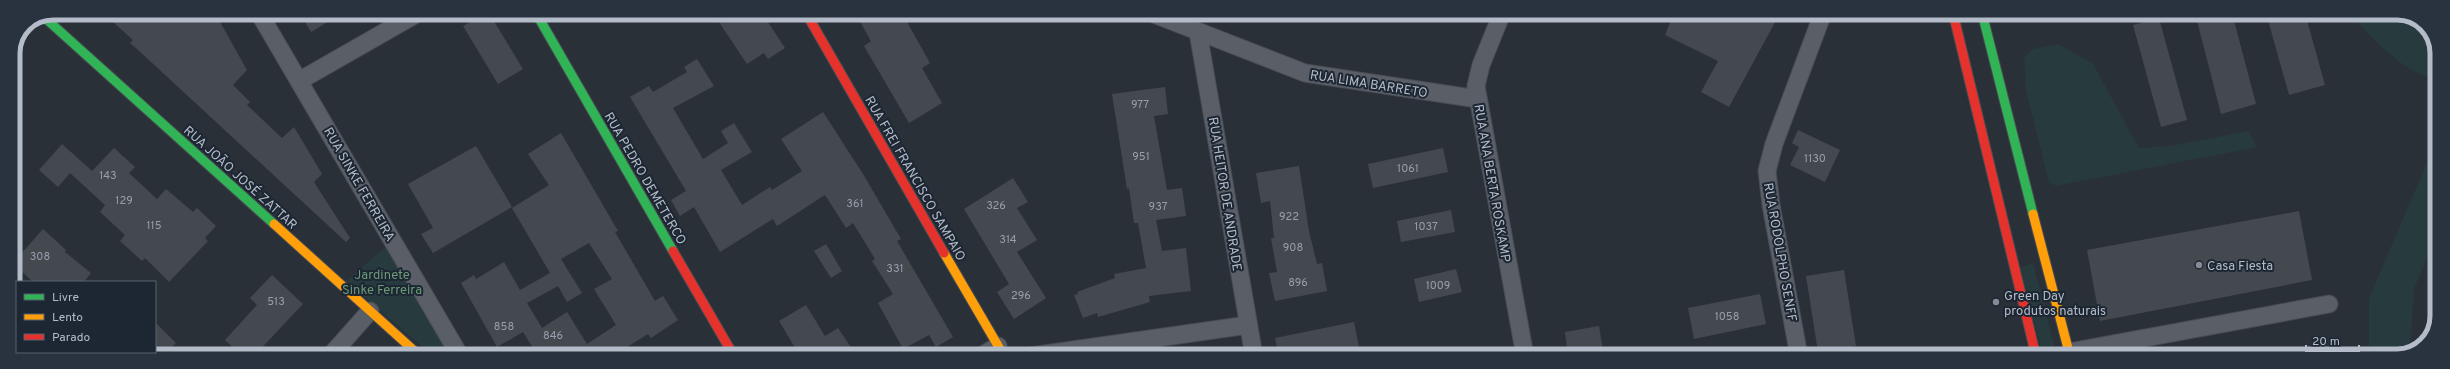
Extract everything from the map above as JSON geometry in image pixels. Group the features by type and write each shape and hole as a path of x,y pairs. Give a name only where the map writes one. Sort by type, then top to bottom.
{"street":[{"name":"RUA SINKE FERREIRA","path":"263,20 456,349"},
{"path":"299,82 406,20"},
{"name":"RUA PEDRO DEMETERCO","path":"540,20 730,349"},
{"name":"RUA FREI FRANCISCO SAMPAIO","path":"810,20 1000,349"},
{"name":"RUA LIMA BARRETO","path":"1168,20 1305,73 1478,99"},
{"name":"RUA ANA BERTA ROSKAMP","path":"1499,20 1478,77 1478,99 1524,349"},
{"name":"RUA RODOLPHO SENFF","path":"1797,349 1771,205 1768,171 1774,144 1820,20"},
{"path":"1954,20 2034,349"},
{"path":"1984,20 2068,349"},
{"name":"RUA JOÃO JOSÉ ZATTAR","path":"48,21 412,349"},
{"name":"RUA HEITOR DE ANDRADE","path":"1198,32 1253,349"},
{"path":"2095,349 2329,304"},
{"path":"336,349 370,311"},
{"path":"1081,349 1248,325"}],"green space":[{"path":"2356,20 2401,20 2412,23 2427,38 2430,51 2430,77 2414,71 2401,63 2378,43"},
{"path":"2058,44 2093,64 2139,148 2171,146 2248,131 2257,147 2056,186 2049,182 2026,90 2024,57 2033,49"},
{"path":"2430,155 2430,251 2414,289 2410,346 2397,349 2369,349 2369,298"},
{"name":"Jardinete Sinke Ferreira","path":"387,246 451,349 425,349 346,281"},
{"path":"2033,263 2055,349 2041,349 2020,267"}],"building":[{"path":"111,20 219,20 247,70 233,85 250,102 247,105 282,138 294,127 322,174 314,182 350,238 346,242 130,43 133,40"},
{"path":"304,20 331,20 311,32"},
{"path":"474,20 493,20 523,69 498,84 463,26"},
{"path":"718,20 767,20 785,48 768,59 764,53 747,64"},
{"path":"859,20 906,20 930,63 922,68 942,103 909,123 864,46 871,41"},
{"path":"1671,20 1776,20 1729,107 1701,92 1718,61 1665,35"},
{"path":"2152,20 2160,20 2187,120 2161,127 2133,25"},
{"path":"2197,20 2234,20 2256,104 2221,114"},
{"path":"2268,20 2307,20 2325,85 2289,95"},
{"path":"697,59 714,86 673,108 703,159 728,143 721,131 734,123 752,152 721,170 742,205 770,187 772,190 802,171 781,139 823,112 863,174 901,239 897,241 953,337 936,347 929,335 903,349 878,303 893,294 872,261 875,259 853,223 846,228 825,195 777,226 773,219 720,252 694,207 680,216 671,200 686,191 630,97 649,86 653,92 687,72 684,67"},
{"path":"1165,87 1168,114 1154,116 1167,190 1182,188 1186,216 1156,220 1162,251 1186,248 1191,291 1149,296 1150,302 1098,317 1097,313 1083,318 1074,295 1078,294 1077,292 1115,278 1114,274 1146,268 1138,223 1134,223 1129,188 1127,189 1112,94"},
{"path":"1798,130 1840,150 1825,182 1790,165 1799,147 1792,143"},
{"path":"561,133 618,231 615,232 655,301 663,296 678,320 651,338 648,334 624,349 534,349 523,332 497,347 461,283 474,275 476,279 504,262 520,290 550,273 512,208 549,185 528,154","holes":["589,243 612,279 594,289 616,325 587,344 567,312 542,328 527,303 558,286 567,302 582,293 561,259"]},
{"path":"62,144 92,171 114,148 135,167 129,173 157,199 166,189 193,212 197,208 216,226 205,238 208,241 169,282 145,258 142,261 120,241 125,235 100,212 105,205 70,173 58,187 39,170"},
{"path":"476,146 512,207 433,253 421,234 433,228 408,184"},
{"path":"1443,148 1448,172 1373,188 1368,164"},
{"path":"1299,166 1309,231 1317,264 1322,263 1327,291 1275,301 1269,273 1277,272 1271,238 1274,238 1270,201 1261,203 1256,173"},
{"path":"1013,178 1028,202 1017,208 1037,240 1017,252 1046,298 1014,319 997,292 1009,284 964,209"},
{"path":"1451,210 1455,232 1401,242 1397,221"},
{"name":"Casa Fiesta","path":"2299,211 2312,280 2100,321 2087,250"},
{"path":"43,229 66,250 65,252 91,273 85,281 32,281 20,270 20,255"},
{"path":"826,244 842,271 831,278 814,251"},
{"path":"1456,269 1462,292 1419,302 1414,279"},
{"path":"1844,270 1856,346 1837,349 1818,349 1806,276"},
{"path":"272,275 303,304 261,349 235,349 225,340 257,305 250,298"},
{"path":"1760,294 1766,324 1694,339 1688,308"},
{"path":"806,305 825,336 838,328 852,349 796,349 779,321"},
{"path":"1354,322 1359,349 1277,349 1275,338"},
{"path":"156,323 176,343 170,349 156,349"},
{"path":"1599,326 1603,349 1567,349 1565,332"}],"traffic: fast":[{"path":"540,20 673,251"},
{"path":"1984,20 2033,214"},
{"path":"48,21 274,224"}],"traffic: slow":[{"path":"2033,214 2068,349"},
{"path":"274,224 412,349"},
{"path":"944,253 1000,349"}],"traffic: jam":[{"path":"810,20 944,253"},
{"path":"1955,20 2034,349"},
{"path":"673,251 730,349"}],"place":[{"name":"Casa Fiesta","path":"2199,265"},
{"name":"Green Day produtos naturais","path":"1996,302"}]}
